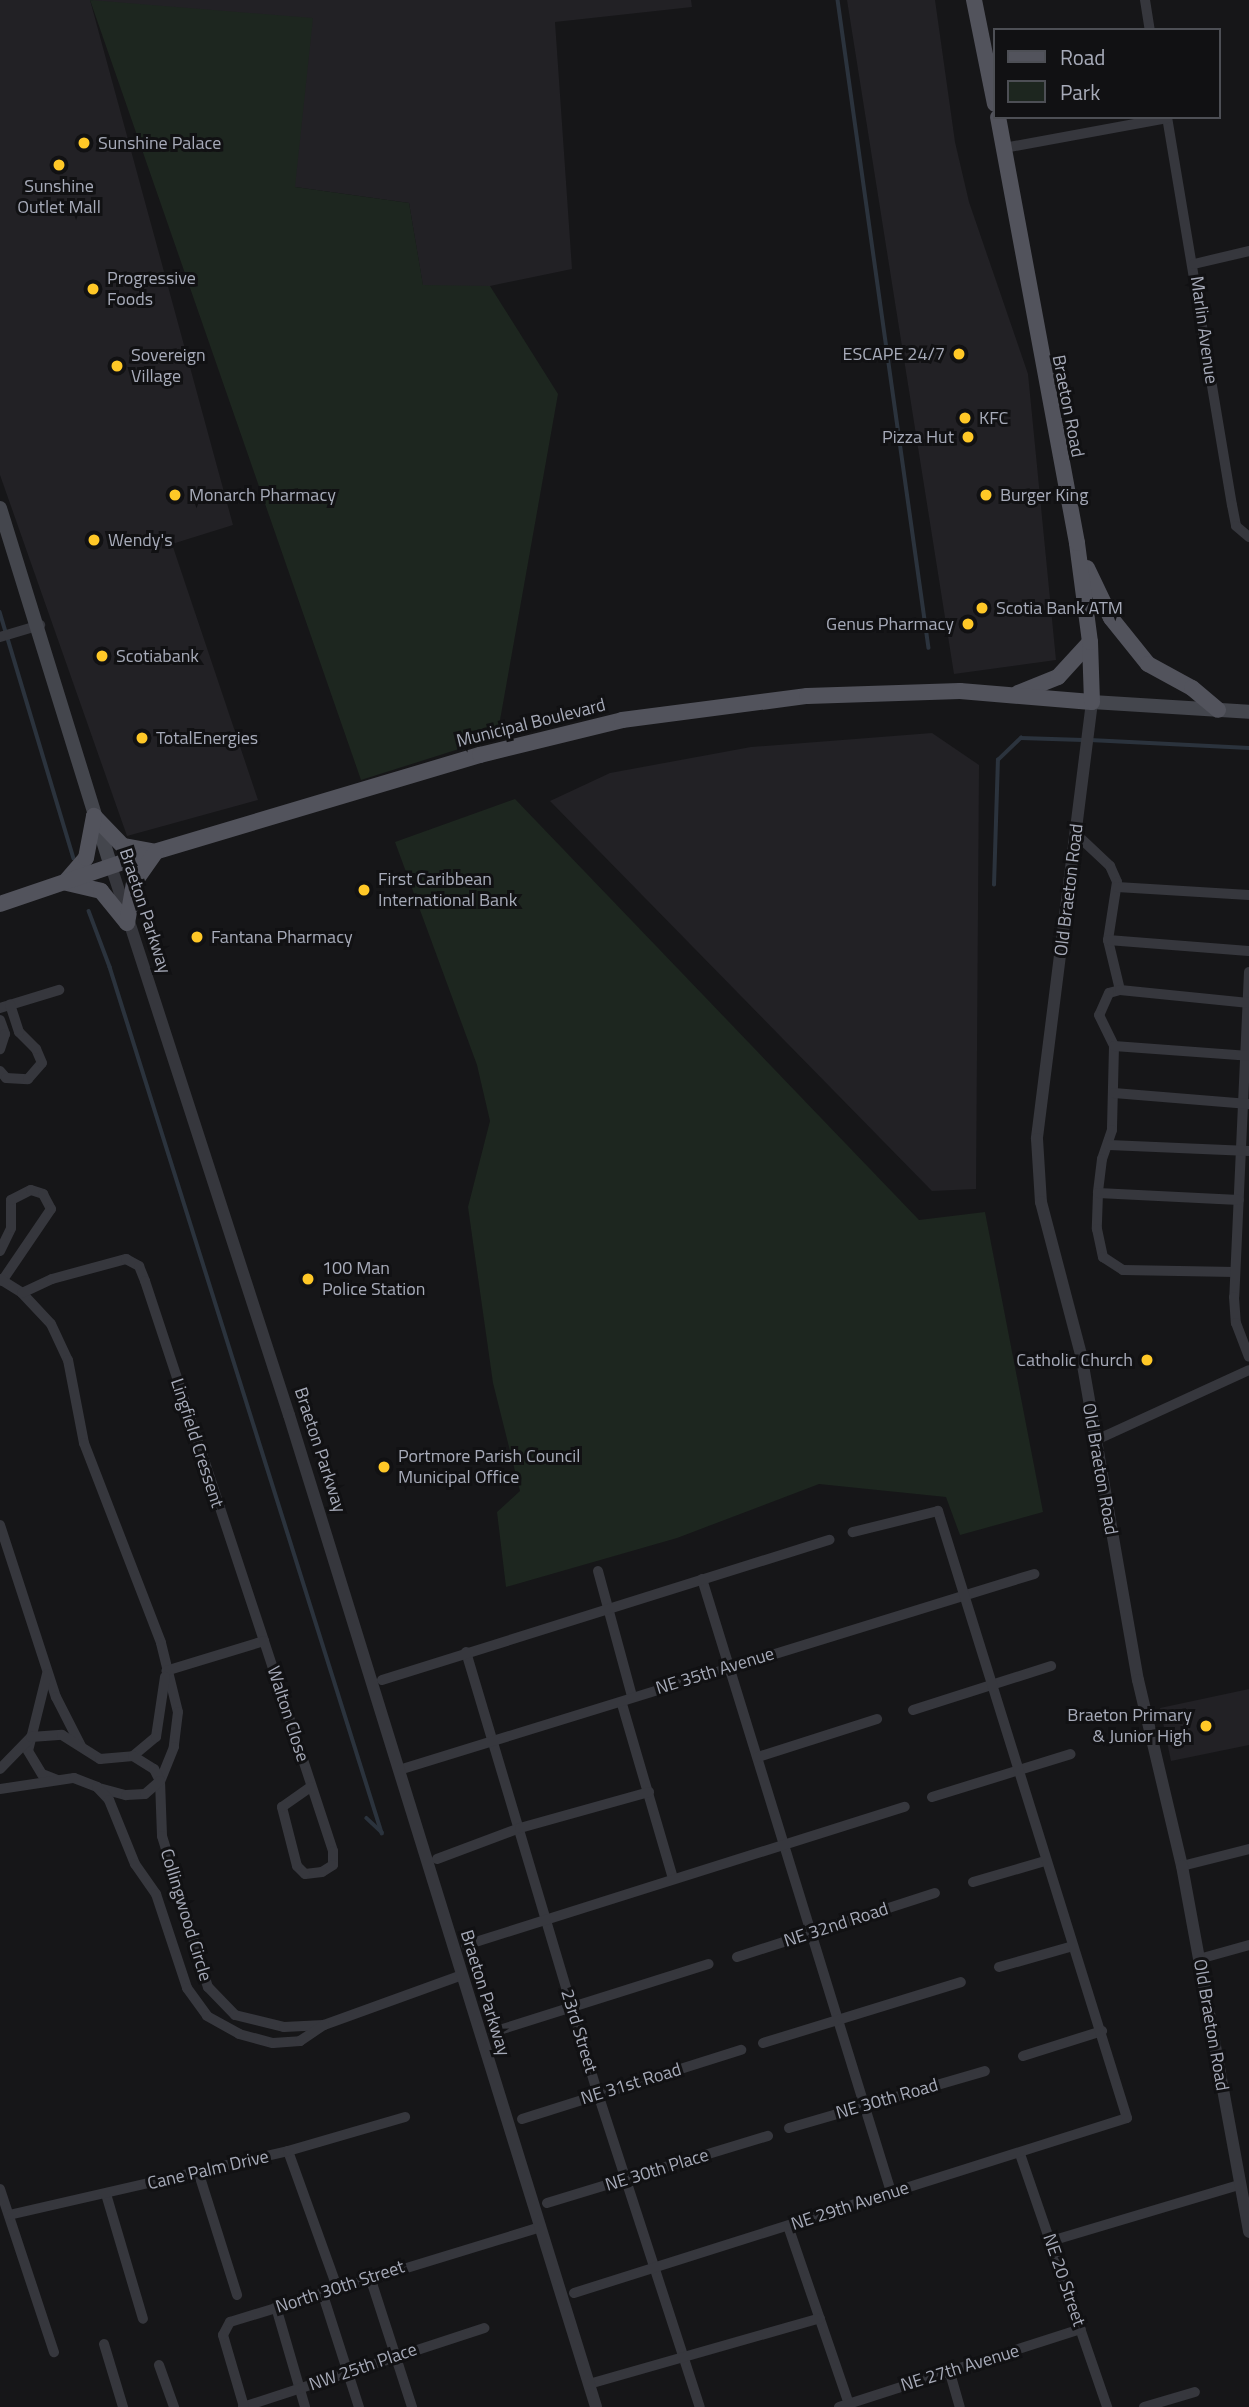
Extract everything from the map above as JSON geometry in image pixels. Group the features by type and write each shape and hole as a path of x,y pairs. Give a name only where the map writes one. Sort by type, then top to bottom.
{"main road":[{"path":"974,0 993,94"},
{"name":"Braeton Road","path":"998,119 1044,382 1077,543 1090,642 1091,710"},
{"name":"Braeton Parkway","path":"0,508 40,625 94,816 111,866"},
{"path":"1077,543 1100,598 1135,649 1148,664 1192,688 1217,710"},
{"path":"1016,694 1058,677 1090,642"},
{"name":"Municipal Boulevard","path":"0,904 156,852 533,740 622,720 807,696 1016,694 1091,710"},
{"path":"1091,710 1249,712"},
{"path":"94,816 122,846 156,852 134,883 127,923"},
{"path":"94,816 86,858 65,883 101,891 127,923"}],"street":[{"path":"1145,0 1150,28"},
{"path":"1004,148 1162,119"},
{"name":"Marlin Avenue","path":"1167,119 1194,264 1236,526 1249,537"},
{"path":"1194,264 1249,251"},
{"path":"5,636 40,625"},
{"name":"Old Braeton Road","path":"1091,710 1037,1139 1041,1202 1081,1354 1094,1441 1139,1680 1182,1866 1249,2232"},
{"path":"1076,834 1110,866 1117,887 1108,940 1120,990"},
{"name":"Braeton Parkway","path":"111,866 127,923 289,1415 399,1770 459,1976 596,2407"},
{"path":"1117,887 1249,895"},
{"path":"1108,940 1249,951"},
{"path":"1249,972 1245,1151 1235,1272 1236,1323 1249,1357"},
{"path":"0,1071 6,1078 28,1079 41,1063 36,1049 19,1032 5,1006 59,990"},
{"path":"1235,1272 1115,1268 1100,1247 1098,1194 1108,1145 1114,1093 1114,1046 1099,1015 1109,993 1120,990 1248,1003"},
{"path":"0,1020 5,1034 0,1049"},
{"path":"1114,1046 1247,1056"},
{"path":"1114,1093 1246,1104"},
{"path":"1108,1145 1245,1151"},
{"path":"0,1251 11,1228 11,1200 31,1190 43,1194 51,1209 1,1280"},
{"path":"1098,1194 1239,1200"},
{"name":"Lingfield Cressent","path":"22,1293 104,1263 126,1259 139,1266 264,1641"},
{"name":"Collingwood Circle","path":"1,1280 22,1293 51,1324 68,1360 84,1443 116,1536 145,1599 178,1712 174,1747 160,1781 162,1836 208,1987 226,2009 260,2024 324,2025"},
{"path":"1094,1441 1249,1370"},
{"path":"853,1532 938,1511 967,1595 1022,1770 1045,1861 1102,2031 1023,2056"},
{"path":"0,1525 47,1671 68,1727 81,1746"},
{"path":"382,1680 830,1540"},
{"path":"598,1571 632,1696"},
{"name":"NE 35th Avenue","path":"399,1770 622,1704 632,1696 1034,1574"},
{"path":"702,1579 727,1668 758,1757 782,1843 891,2192"},
{"path":"166,1671 264,1641"},
{"name":"Walton Close","path":"264,1641 312,1787 333,1851 333,1865 322,1872 305,1874 297,1866 282,1807 312,1787"},
{"name":"23rd Street","path":"466,1652 598,2094 700,2407"},
{"path":"913,1710 1051,1666"},
{"path":"47,1671 28,1751 42,1774 58,1780"},
{"name":"Collingwood Circle","path":"133,1756 156,1737 166,1671"},
{"path":"622,1704 673,1878"},
{"path":"758,1757 877,1719"},
{"path":"0,1769 31,1737 62,1735 100,1759 133,1756 154,1769 160,1781 145,1794 127,1796 74,1778 0,1789"},
{"path":"932,1797 1071,1754"},
{"name":"Collingwood Circle","path":"97,1787 118,1815 135,1864 156,1894 187,1988 207,2016 239,2034 274,2043 300,2041 324,2025"},
{"path":"437,1859 520,1828 649,1792"},
{"path":"466,1945 782,1843 905,1807"},
{"path":"1182,1866 1249,1849"},
{"path":"973,1882 1045,1861"},
{"name":"NE 32nd Road","path":"737,1957 935,1893"},
{"path":"1199,1959 1249,1945"},
{"path":"999,1967 1073,1946"},
{"path":"493,2032 709,1965"},
{"path":"324,2025 459,1976"},
{"path":"763,2043 961,1982"},
{"name":"NE 29th Avenue","path":"574,2293 1127,2118 1102,2031"},
{"name":"NE 31st Road","path":"522,2119 741,2050"},
{"name":"NE 30th Road","path":"789,2128 985,2071"},
{"name":"Cane Palm Drive","path":"9,2215 288,2151 405,2117"},
{"name":"NE 30th Place","path":"547,2203 768,2136"},
{"path":"288,2151 337,2287"},
{"name":"NE 20 Street","path":"1020,2154 1107,2407"},
{"path":"198,2171 237,2295"},
{"path":"1051,2241 1239,2185"},
{"path":"0,2189 54,2352"},
{"path":"106,2194 143,2319"},
{"path":"788,2226 820,2318 844,2405"},
{"name":"North 30th Street","path":"244,2407 224,2328 337,2287 537,2228"},
{"path":"370,2277 412,2407"},
{"path":"322,2292 359,2407"},
{"path":"276,2307 305,2407"},
{"path":"589,2384 681,2354 820,2318"},
{"name":"NW 25th Place","path":"244,2407 484,2328"},
{"name":"NE 27th Avenue","path":"844,2405 1081,2329"},
{"path":"104,2344 123,2407"},
{"path":"159,2365 174,2407"},
{"path":"950,2373 960,2407"},
{"path":"1144,2407 1195,2392"}],"shaded area":[{"path":"0,0 90,0 233,525 172,544 258,800 127,836 0,475"},
{"path":"92,0 691,0 692,7 555,22 572,269 490,286 423,286 409,203 295,187"},
{"path":"847,0 935,0 955,142 969,202 1028,374 1056,660 954,674"},
{"path":"932,733 979,765 976,1189 932,1191 550,801 610,773 751,747"},
{"name":"Braeton Primary & Junior High","path":"1249,1689 1249,1745 1171,1761 1160,1708"}],"green space":[{"path":"90,0 313,18 295,187 409,203 423,285 490,286 558,394 497,737 361,780"},
{"path":"515,799 919,1220 985,1212 1043,1512 960,1535 946,1497 819,1484 677,1538 506,1587 497,1512 520,1491 493,1383 468,1207 490,1121 477,1065 395,842"}],"waterway":[{"path":"838,0 929,648"},
{"path":"0,612 74,858"},
{"path":"994,885 998,760 1021,738 1083,740"},
{"path":"1090,740 1249,748"},
{"path":"89,911 110,967 382,1833 367,1819"}],"place":[{"name":"Sunshine Palace","path":"84,143"},
{"name":"Sunshine Outlet Mall","path":"59,165"},
{"name":"Progressive Foods","path":"93,289"},
{"name":"ESCAPE 24/7","path":"959,354"},
{"name":"Sovereign Village","path":"117,366"},
{"name":"KFC","path":"965,418"},
{"name":"Pizza Hut","path":"968,437"},
{"name":"Monarch Pharmacy","path":"175,495"},
{"name":"Burger King","path":"986,495"},
{"name":"Wendy's","path":"94,540"},
{"name":"Scotia Bank ATM","path":"982,608"},
{"name":"Genus Pharmacy","path":"968,624"},
{"name":"Scotiabank","path":"102,656"},
{"name":"TotalEnergies","path":"142,738"},
{"name":"First Caribbean International Bank","path":"364,890"},
{"name":"Fantana Pharmacy","path":"197,937"},
{"name":"100 Man Police Station","path":"308,1279"},
{"name":"Catholic Church","path":"1147,1360"},
{"name":"Portmore Parish Council Municipal Office","path":"384,1467"},
{"name":"Braeton Primary & Junior High","path":"1206,1726"}]}
